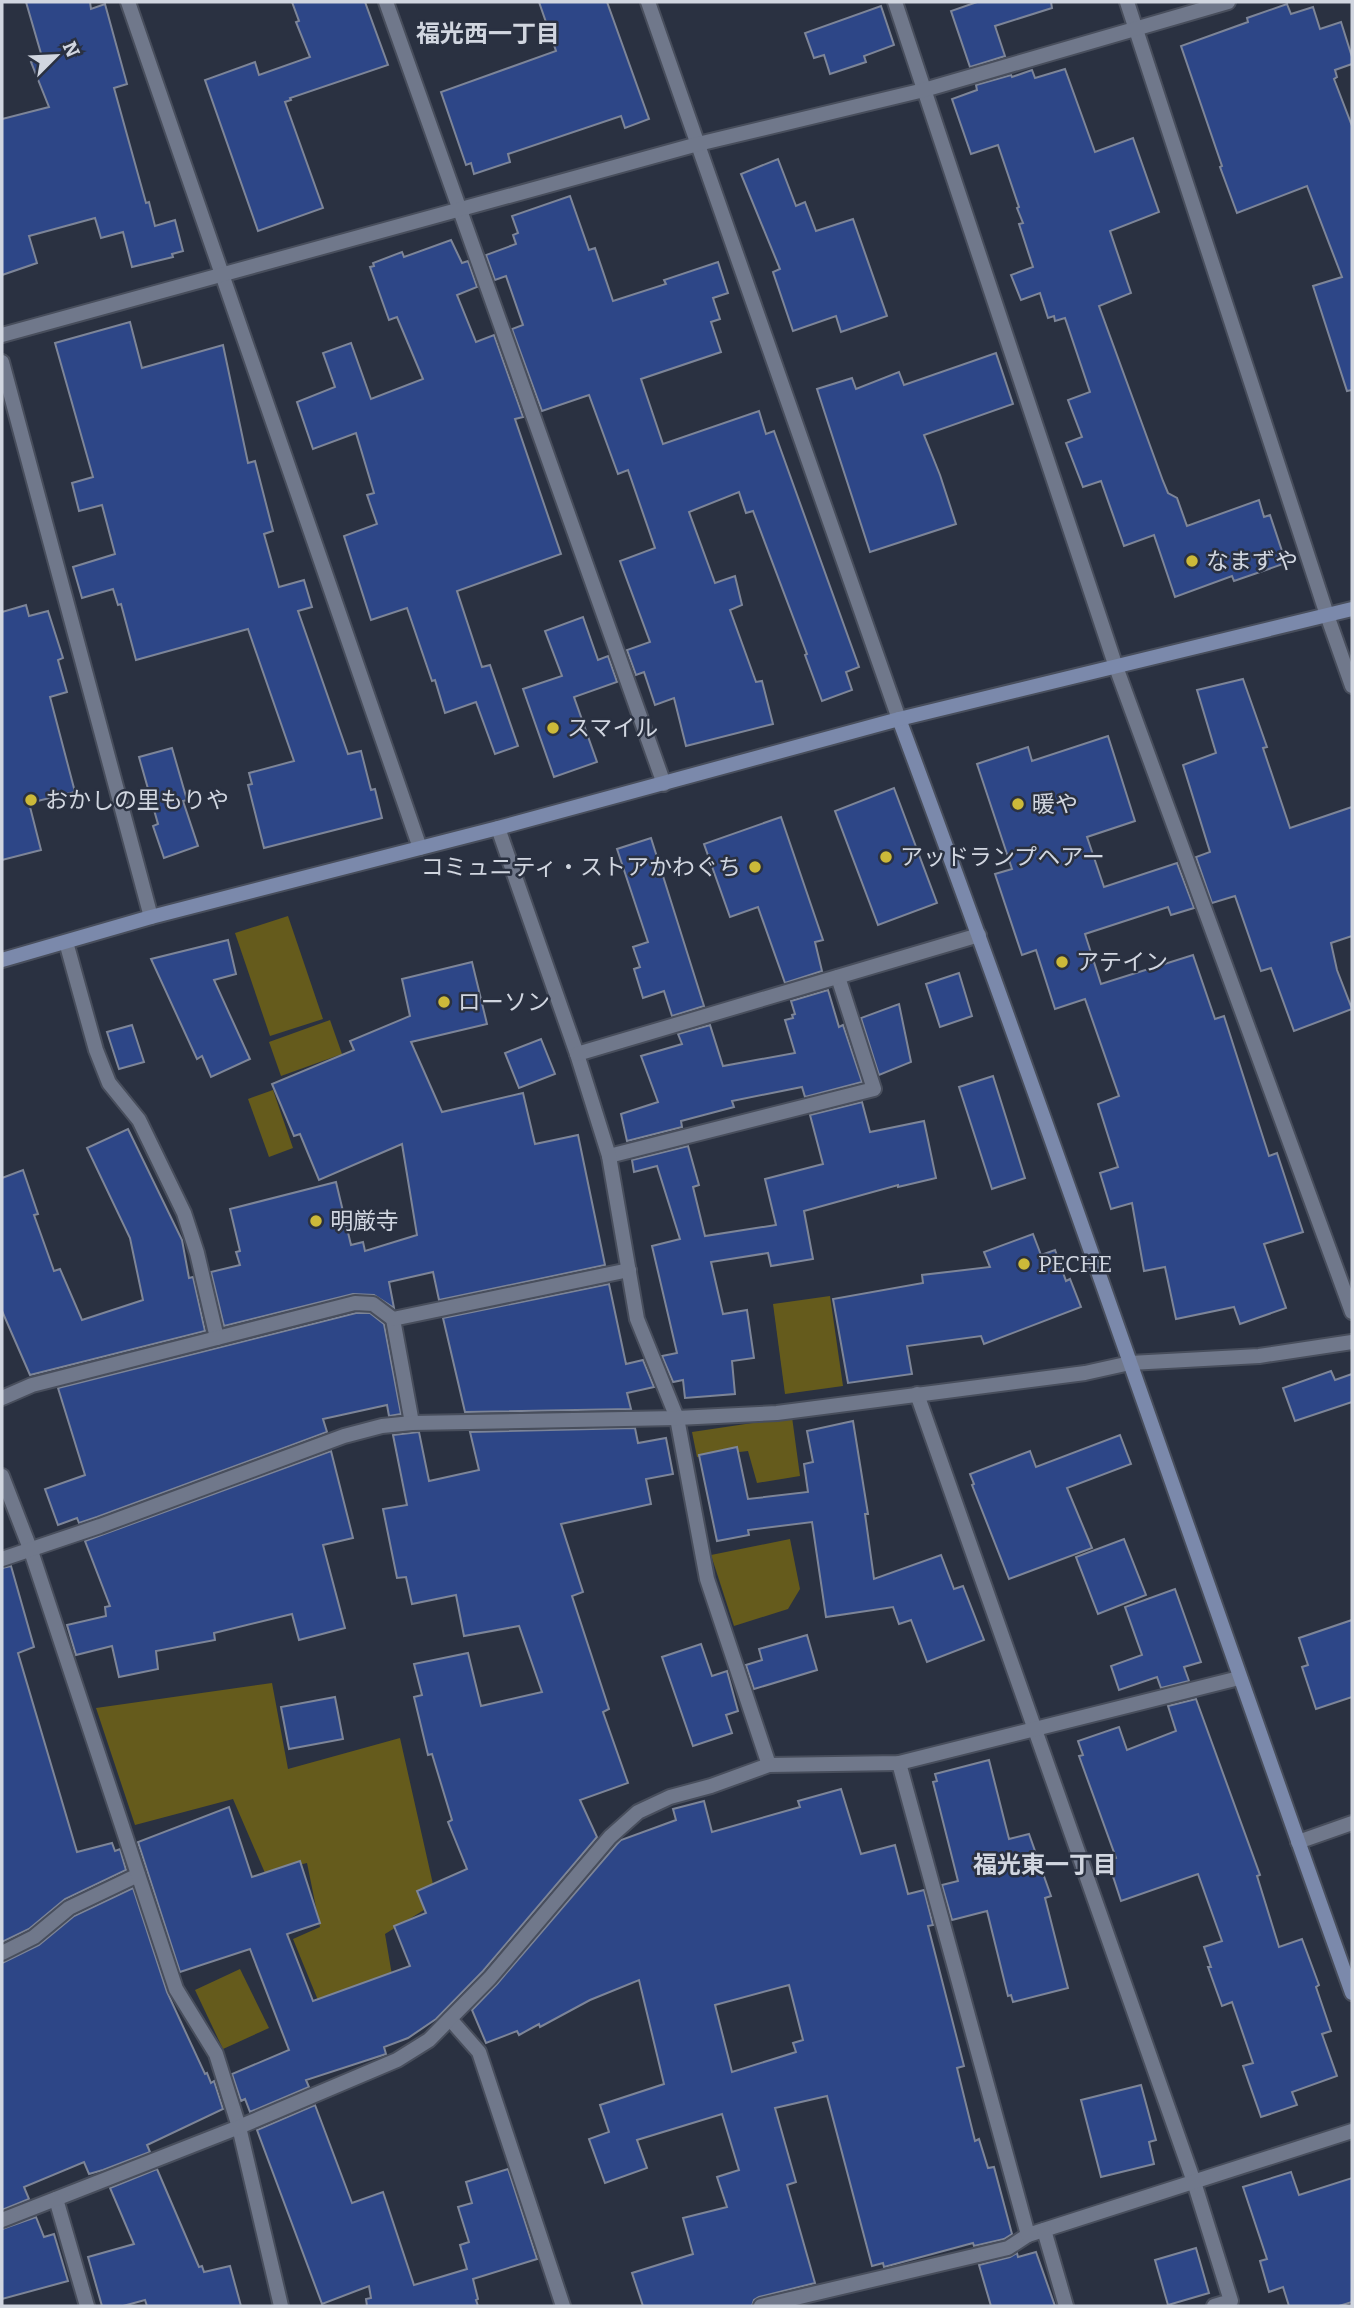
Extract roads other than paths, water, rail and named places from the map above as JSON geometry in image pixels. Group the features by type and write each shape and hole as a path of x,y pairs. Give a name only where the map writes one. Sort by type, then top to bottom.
{"street":[{"path":"128,2 420,848"},
{"path":"386,2 664,784"},
{"path":"648,2 899,719 979,935 1352,1993"},
{"path":"895,2 1116,667 1352,1312"},
{"path":"1127,2 1352,686"},
{"path":"2,335 698,144 924,90 1228,2"},
{"path":"2,362 151,917"},
{"path":"2,960 151,917 498,828 899,719 1352,609"},
{"path":"498,828 610,1156 637,1319 677,1418 707,1579 769,1765"},
{"path":"577,1054 979,935"},
{"path":"66,942 96,1050 109,1083 139,1120 184,1213 197,1252 217,1338"},
{"path":"610,1156 874,1089 838,977"},
{"path":"393,1319 629,1270"},
{"path":"2,1398 32,1385 355,1303 373,1304 393,1319 412,1423"},
{"path":"2,1559 31,1551 344,1436 382,1426 776,1413 1085,1373 1130,1363 1259,1356 1352,1342"},
{"path":"917,1394 1194,2182 1231,2301 1214,2306"},
{"path":"2,1476 31,1551 176,1989 216,2054 239,2127 281,2306"},
{"path":"2,2220 239,2127 397,2060 429,2040 490,1978 610,1837 638,1812 670,1797 711,1786 769,1765 899,1763 1239,1678"},
{"path":"899,1763 1028,2235"},
{"path":"1298,1842 1352,1823"},
{"path":"2,1953 34,1937 69,1908 138,1875"},
{"path":"450,2019 479,2052 563,2306"},
{"path":"761,2306 1007,2248 1028,2235 1352,2131"},
{"path":"56,2199 87,2306"},
{"path":"1044,2230 1066,2306"}],"place":[{"name":"なまずや","path":"1192,561"},
{"name":"スマイル","path":"553,728"},
{"name":"おかしの里もりや","path":"31,800"},
{"name":"暖や","path":"1018,804"},
{"name":"アッドランプヘアー","path":"886,857"},
{"name":"コミュニティ・ストアかわぐち","path":"755,867"},
{"name":"アテイン","path":"1062,962"},
{"name":"ローソン","path":"444,1002"},
{"name":"明厳寺","path":"316,1221"},
{"name":"PECHE","path":"1024,1264"}],"district":[{"name":"福光西一丁目","path":"488,34"},
{"name":"福光東一丁目","path":"1045,1865"}]}
